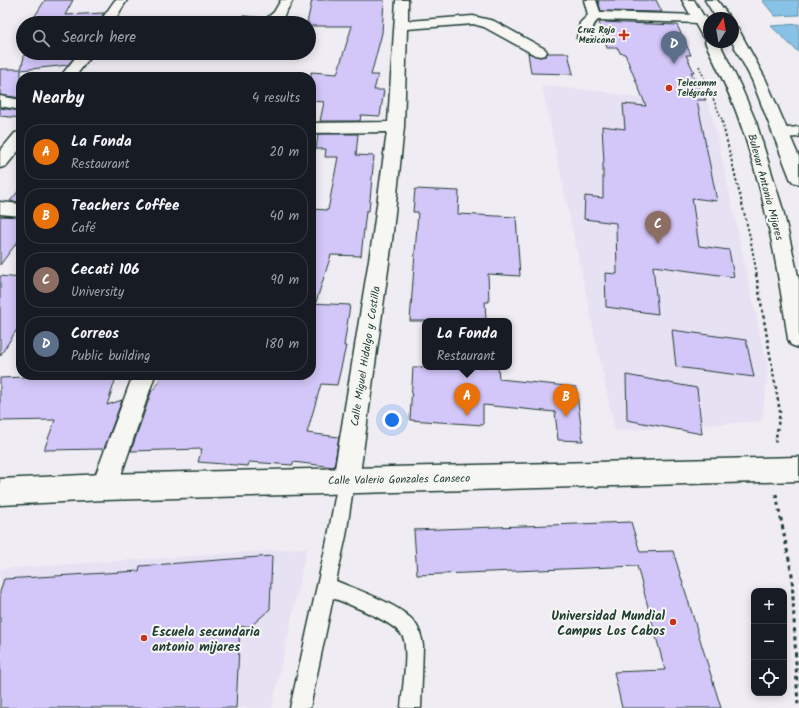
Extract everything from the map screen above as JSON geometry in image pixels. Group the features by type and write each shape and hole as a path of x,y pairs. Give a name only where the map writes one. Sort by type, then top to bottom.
{"street":[{"path":"111,16 121,0"},
{"path":"278,16 287,0"},
{"name":"Calle Miguel Hidalgo y Costilla","path":"346,481 382,241 396,127 402,0"},
{"path":"590,0 596,16"},
{"path":"688,0 703,25"},
{"path":"711,0 719,12"},
{"path":"584,38 587,23 596,16 700,19"},
{"path":"401,25 473,20 489,24 540,52"},
{"path":"739,44 759,80 782,133 799,178"},
{"name":"Bulevar Antonio Mijares","path":"715,48 742,107 763,169 790,277 799,339"},
{"path":"72,72 81,60"},
{"path":"0,101 16,103"},
{"path":"316,128 396,127"},
{"path":"782,133 799,132"},
{"path":"0,162 16,143"},
{"path":"0,208 16,210"},
{"path":"104,487 142,380"},
{"name":"Calle Valerio Gonzales Canseco","path":"0,492 104,487 799,469"}],"lane":[{"name":"Calle Miguel Hidalgo y Costilla","path":"300,708 337,536 346,481"},
{"path":"326,586 392,615 410,630 414,648 411,708"}],"path":[{"path":"697,62 722,120 750,236 780,412 771,470 792,576 798,708"}],"shaded area":[{"path":"542,86 599,91 643,99 706,100 713,118 768,370 762,421 615,431"},
{"name":"Escuela secundaria antonio mijares","path":"307,548 272,708 0,708 0,569"}],"water":[{"path":"762,0 799,0 799,15 775,16"},
{"path":"799,24 799,53 771,26"}],"building":[{"path":"45,0 73,0 65,15 104,13 102,16 35,16"},
{"path":"312,0 384,0 382,33 371,75 378,75 374,90 384,90 380,116 361,115 360,121 320,121 324,102 316,101 316,72 337,74 352,26 316,26 316,16 309,16"},
{"path":"598,0 656,0 662,12 601,11"},
{"path":"599,22 677,25 691,55 686,55 694,72 691,72 706,100 697,100 717,201 692,198 699,246 729,250 734,277 653,266 658,314 606,307 605,273 617,274 616,223 584,219 585,196 603,198 604,163 602,126 625,129 623,104 646,106 625,54 620,53 618,48 607,48"},
{"path":"528,53 540,57 545,56 548,53 568,53 573,74 531,73"},
{"path":"23,60 72,60 68,65 21,70 21,72 16,72 16,97 0,95 0,69 21,69"},
{"path":"0,108 16,110 16,118 0,116"},
{"path":"318,134 358,134 356,155 374,156 369,211 366,211 361,256 331,255 316,302 316,209 328,210 338,157 325,157 326,149 316,149"},
{"path":"415,189 459,191 458,214 516,217 520,276 488,274 489,302 485,302 486,318 422,318 422,321 410,321 418,212 413,212"},
{"path":"16,194 16,202 10,201"},
{"path":"0,216 16,217 16,244 0,265"},
{"path":"0,276 16,278 16,331 0,356"},
{"path":"316,303 350,305 344,346 346,346 337,385 321,384 307,433 339,437 334,467 293,462 293,465 249,462 248,466 198,462 202,449 131,451 152,390 155,388 159,380 316,380"},
{"path":"672,330 746,340 754,377 676,367"},
{"path":"413,367 422,367 422,370 498,370 499,379 576,387 583,441 558,440 555,412 483,405 483,425 410,420"},
{"path":"626,375 697,388 702,434 627,420"},
{"path":"16,377 16,380 115,380 107,405 122,400 104,449 44,450 55,420 0,421 0,378"},
{"name":"Universidad Mundial Campus Los Cabos","path":"631,522 640,552 673,551 721,708 622,708 614,672 665,670 637,566 417,575 414,530"},
{"name":"Escuela secundaria antonio mijares","path":"272,556 270,609 251,626 240,627 236,708 0,708 0,592 4,579 139,571 140,566"}],"place":[{"name":"Cruz Roja Mexicana","path":"624,35"},
{"name":"Correos","path":"674,64"},
{"name":"Telecomm Telégrafos","path":"669,88"},
{"name":"Cecati 106","path":"658,244"},
{"name":"La Fonda","path":"467,416"},
{"name":"Teachers Coffee","path":"566,417"},
{"name":"Universidad Mundial Campus Los Cabos","path":"673,622"},
{"name":"Escuela secundaria antonio mijares","path":"144,638"}]}
